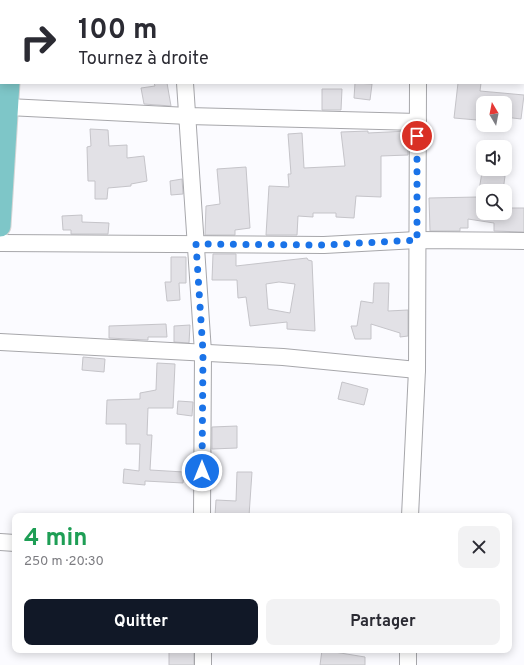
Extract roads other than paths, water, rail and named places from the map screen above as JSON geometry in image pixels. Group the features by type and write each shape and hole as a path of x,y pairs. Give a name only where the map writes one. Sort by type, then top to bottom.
{"main road":[{"path":"0,226 9,84"}],"street":[{"path":"185,84 203,352 202,513"},
{"path":"410,513 417,370 418,84"},
{"path":"8,107 188,116 418,122"},
{"path":"0,243 324,245 417,240 524,241"},
{"path":"0,342 284,356 417,370"},
{"path":"0,542 12,543"},
{"path":"203,653 203,665"},
{"path":"408,653 408,665"}]}
